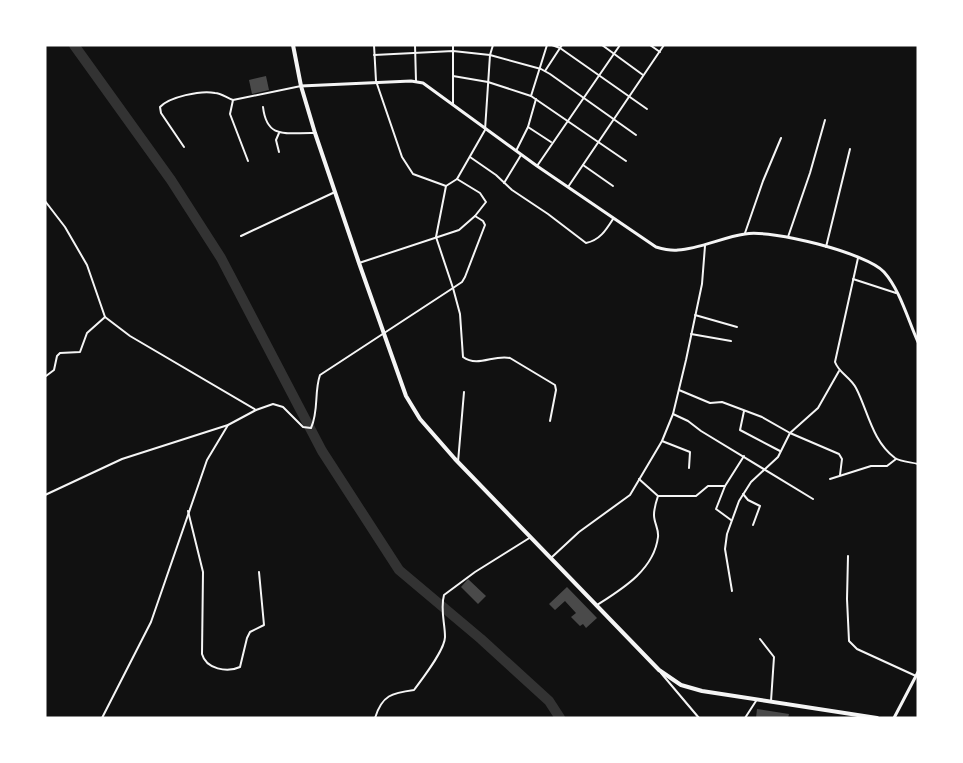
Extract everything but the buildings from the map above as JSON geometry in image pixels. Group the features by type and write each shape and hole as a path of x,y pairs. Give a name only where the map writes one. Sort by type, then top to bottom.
{"main road":[{"path":"293,45 301,86 334,192 406,396 420,419 458,462 659,670 690,688 877,718"}],"street":[{"path":"374,45 376,81 402,157 408,168 418,177 446,186"},
{"path":"415,45 416,81"},
{"path":"453,45 453,105"},
{"path":"493,45 490,56 485,130 457,179 446,186 436,237 460,314 463,357 476,362 505,357 519,362 549,380 555,385 556,390 550,421"},
{"path":"531,96 547,45"},
{"path":"552,45 561,47 647,109"},
{"path":"602,45 644,76"},
{"path":"537,166 620,45"},
{"path":"650,45 660,52"},
{"path":"568,187 664,45"},
{"path":"546,71 561,47"},
{"path":"374,55 453,51 490,56 541,69 636,135"},
{"path":"453,76 488,82 531,96 626,161"},
{"path":"184,147 161,113 160,107 175,98 216,93 233,100 301,86 416,81 423,83 485,130 656,247 678,250 746,233 756,233 788,237 826,247 879,266 890,279 918,342"},
{"path":"516,151 528,127 536,99"},
{"path":"233,100 230,114 248,161"},
{"path":"263,108 268,127 279,133 315,133"},
{"path":"788,237 825,120"},
{"path":"528,127 552,142"},
{"path":"279,133 276,140 279,152"},
{"path":"746,233 763,180 781,138"},
{"path":"826,247 850,149"},
{"path":"504,183 521,155"},
{"path":"470,157 586,243 593,242 603,234 613,219"},
{"path":"583,165 613,186"},
{"path":"359,263 459,230 486,202 484,198 457,179"},
{"path":"241,236 334,192"},
{"path":"45,201 65,227 87,266 105,317 130,336 256,410"},
{"path":"45,495 122,459 228,425 256,410 278,404 303,427 310,428 315,419 316,385 320,375 462,282 485,225 475,216"},
{"path":"552,558 579,532 630,495 662,441 673,414 679,390 702,284 705,243"},
{"path":"858,257 835,363 839,371 855,386 876,435 896,459 918,464"},
{"path":"853,279 897,293"},
{"path":"695,315 737,327"},
{"path":"46,376 54,370 57,356 60,353 80,352 87,333 105,317"},
{"path":"691,334 732,341"},
{"path":"732,591 725,549 732,520 743,494 751,482 778,457 790,433 818,408 839,371"},
{"path":"679,390 710,403 722,402 762,417 790,433 842,456 840,475"},
{"path":"458,462 464,392"},
{"path":"744,411 740,430 780,451"},
{"path":"673,414 688,421 813,499"},
{"path":"102,718 159,601 207,460 228,425"},
{"path":"662,441 690,452 689,468"},
{"path":"732,520 716,509 725,486 744,456"},
{"path":"830,479 871,466 887,466 896,459"},
{"path":"639,479 658,496 681,498 696,496 708,486 725,486"},
{"path":"743,494 748,500 760,506 753,525"},
{"path":"597,605 628,585 645,568 652,556 658,536 654,514 658,496"},
{"path":"188,511 203,572 202,654 208,665 235,669 240,667 250,632 264,625 259,572"},
{"path":"375,718 382,700 393,694 416,688 443,647 445,637 444,595 475,572 531,537"},
{"path":"848,556 849,641 857,648 917,674 894,718"},
{"path":"760,639 774,657 771,701"},
{"path":"659,670 699,718"},
{"path":"745,718 757,698"}],"waterway":[{"path":"74,45 171,180 221,258 322,451 399,570 481,639 549,701 560,718"}]}
